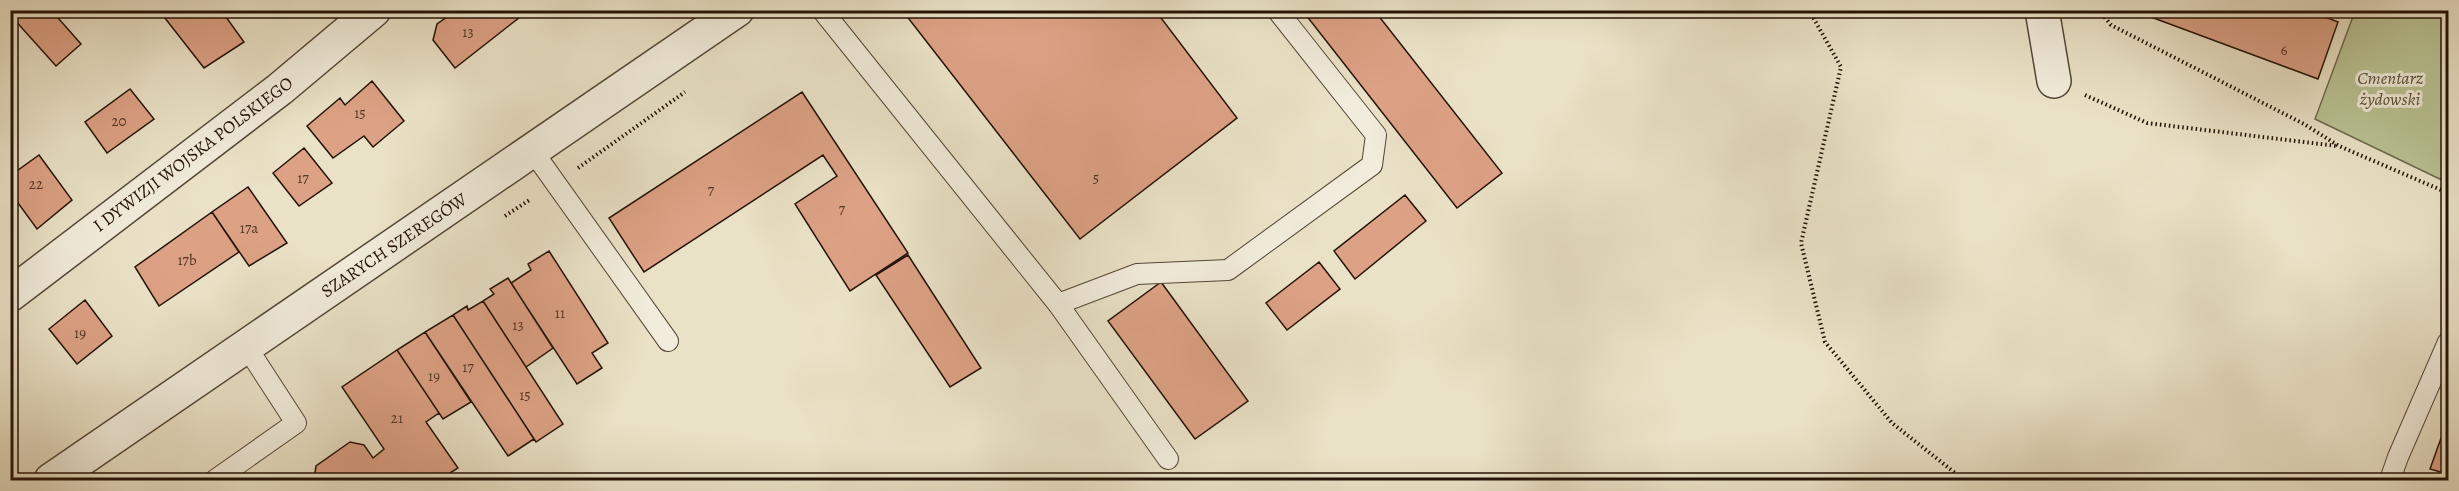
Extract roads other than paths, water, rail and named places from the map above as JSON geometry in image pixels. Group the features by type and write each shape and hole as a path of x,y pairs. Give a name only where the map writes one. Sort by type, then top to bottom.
{"street":[{"name":"I DYWIZJI WOJSKA POLSKIEGO","path":"10,295 280,89 374,10"},
{"name":"SZARYCH SZEREGÓW","path":"51,480 737,10"},
{"path":"2042,10 2054,81"}],"lane":[{"path":"822,10 1058,304 1168,459"},
{"path":"1058,304 1137,274 1228,270 1372,165 1376,135 1277,10"},
{"path":"532,150 668,341"},
{"path":"2390,480 2448,342"},
{"path":"215,480 297,423 246,346"}],"park label":[{"name":"Cmentarz żydowski","path":"2390,88"}]}
